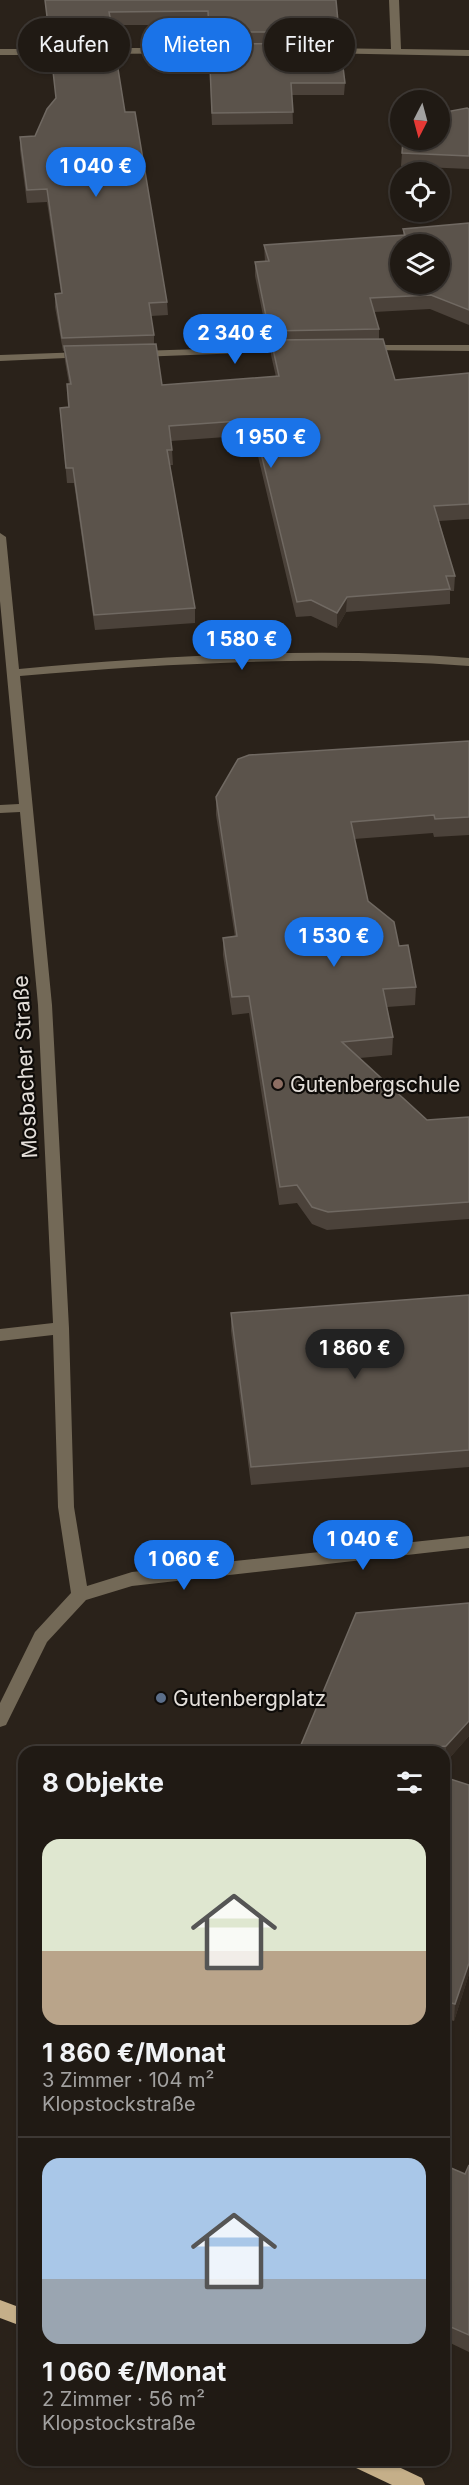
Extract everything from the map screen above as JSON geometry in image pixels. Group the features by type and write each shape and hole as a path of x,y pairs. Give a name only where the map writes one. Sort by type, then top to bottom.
{"main road":[{"path":"0,2309 18,2316"},
{"path":"374,2466 415,2485"}],"street":[{"path":"394,0 396,50"},
{"path":"0,52 142,51"},
{"path":"355,51 469,53"},
{"path":"356,348 469,348"},
{"path":"122,354 299,349"},
{"path":"0,358 98,355"},
{"name":"Mosbacher Straße","path":"0,537 15,673 45,1005 61,1328 66,1507 80,1595"},
{"path":"15,673 170,659 250,655 327,654 469,662"},
{"path":"0,809 27,808"},
{"path":"0,1335 61,1328"},
{"path":"0,1720 41,1637 80,1595 132,1579 469,1542"}],"building":[{"path":"45,0 336,0 338,18 264,18 264,32 252,32 252,18 208,18 208,11 109,12 110,18 47,18"},
{"path":"252,44 264,44 264,72 344,72 345,83 291,83 293,112 212,113 210,72 252,72"},
{"path":"53,72 119,72 125,112 135,112 167,302 149,303 154,335 62,338 55,294 62,293 47,189 27,190 20,137 35,136 47,109 56,98"},
{"path":"469,109 469,156 402,153 402,150 450,150 450,111"},
{"path":"469,223 469,310 431,295 370,298 379,329 269,331 255,262 269,261 264,245 390,236 390,294 450,294 450,234 405,234 403,229"},
{"path":"383,339 395,380 469,373 469,504 434,506 455,576 446,576 450,589 347,597 337,613 311,600 297,602 253,420 169,426 172,450 167,450 195,608 94,615 73,468 66,468 60,408 69,407 67,384 71,384 64,346 156,344 162,385 279,376 271,340"},
{"path":"469,741 469,817 435,819 434,815 351,822 368,901 394,922 399,946 408,945 416,987 383,989 393,1037 342,1042 427,1120 469,1117 469,1202 328,1212 312,1207 297,1185 280,1187 249,996 232,997 223,938 237,936 216,797 238,759 249,755"},
{"path":"469,1295 469,1450 251,1467 231,1313"},
{"path":"469,1603 469,1721 446,1746 301,1746 356,1613"},
{"path":"450,1779 469,1785 469,1963 455,2004 450,2003"},
{"path":"469,2165 469,2335 450,2327 450,2168 465,2174"}],"place":[{"name":"Gutenbergschule","path":"278,1084"},
{"name":"Gutenbergplatz","path":"161,1698"}]}
